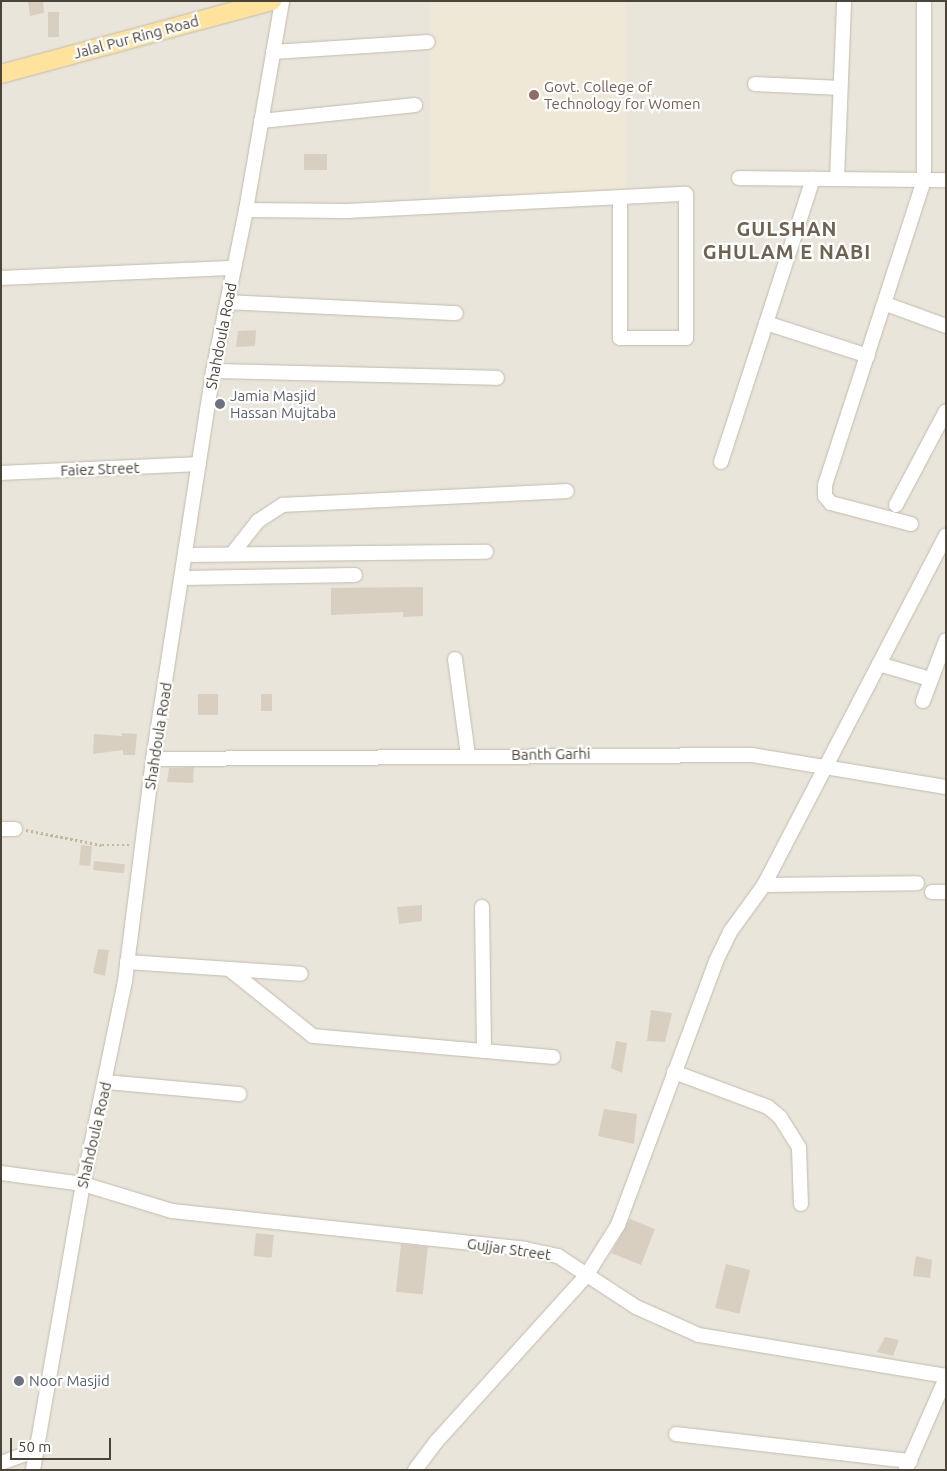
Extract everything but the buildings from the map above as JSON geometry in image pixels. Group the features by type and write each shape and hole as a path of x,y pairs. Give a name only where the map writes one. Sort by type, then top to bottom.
{"main road":[{"name":"Jalal Pur Ring Road","path":"1,74 272,1"}],"street":[{"name":"Shahdoula Road","path":"33,1470 83,1184 106,1082 127,962 153,759 183,578 212,371 246,210 282,1"},
{"path":"837,179 844,1"},
{"path":"912,524 831,503 825,496 825,485 886,304 924,180 924,1"},
{"path":"273,52 428,42"},
{"path":"755,84 840,88"},
{"path":"261,121 415,105"},
{"path":"738,178 946,180"},
{"path":"720,462 813,179"},
{"path":"246,210 347,211 686,194 686,338 620,338 620,198"},
{"path":"1,278 234,268"},
{"path":"227,302 456,313"},
{"path":"886,304 946,326"},
{"path":"766,323 868,356"},
{"path":"212,371 497,378"},
{"path":"896,505 946,412"},
{"name":"Faiez Street","path":"1,473 199,464"},
{"path":"232,554 258,521 283,505 566,491"},
{"path":"415,1470 436,1442 586,1276 618,1225 716,961 730,932 764,885 879,664 942,552 946,536"},
{"path":"186,554 486,552"},
{"path":"183,578 355,575"},
{"path":"923,701 946,640"},
{"path":"455,659 468,755"},
{"path":"879,664 930,679"},
{"name":"Banth Garhi","path":"153,759 468,755 752,755 946,787"},
{"path":"764,885 917,883"},
{"path":"482,906 484,1051"},
{"path":"127,962 301,974"},
{"path":"229,969 313,1036 553,1057"},
{"path":"674,1072 768,1107 780,1117 799,1148 801,1204"},
{"path":"106,1082 239,1094"},
{"name":"Gujjar Street","path":"1,1173 83,1184 172,1211 525,1248 558,1256 586,1276 665,1323 699,1335 946,1377"},
{"path":"676,1434 908,1466 946,1377"},
{"path":"1,1463 36,1450"}],"path":[{"path":"8,829 102,845 142,846"}],"shaded area":[{"path":"1,1 946,1 946,1470 1,1470"},
{"name":"Govt. College of Technology for Women","path":"430,1 626,1 626,194 430,194"}],"place":[{"name":"Govt. College of Technology for Women","path":"534,95"},
{"name":"Jamia Masjid Hassan Mujtaba","path":"220,404"},
{"name":"Noor Masjid","path":"19,1381"}],"district":[{"name":"GULSHAN GHULAM E NABI","path":"787,240"}]}
